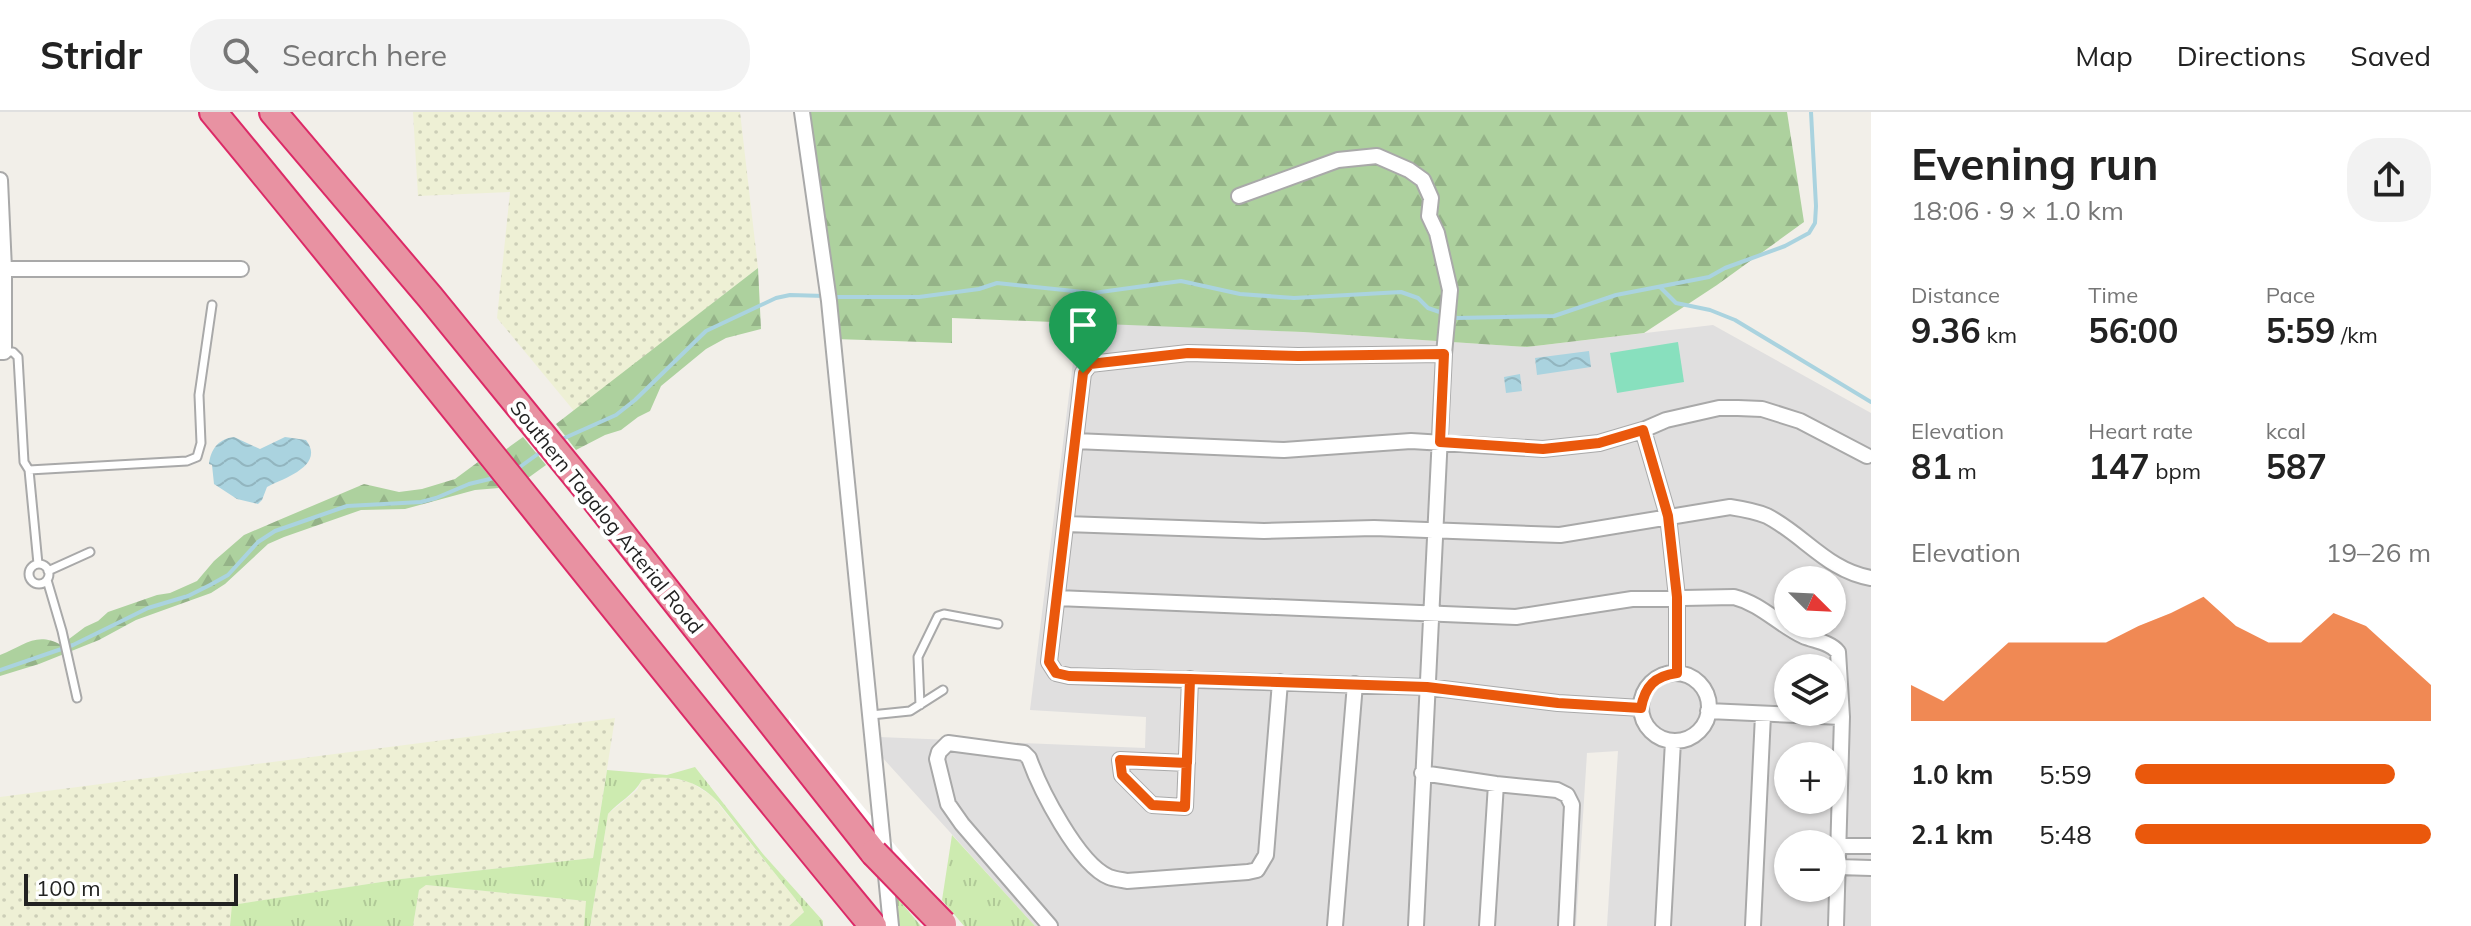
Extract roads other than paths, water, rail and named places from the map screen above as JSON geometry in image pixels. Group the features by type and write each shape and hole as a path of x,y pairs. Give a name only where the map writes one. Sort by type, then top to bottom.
{"highway":[{"path":"213,112 361,290 460,418 873,926"},
{"name":"Southern Tagalog Arterial Road","path":"273,112 593,497 874,853 941,925"}],"street":[{"path":"802,112 828,294 891,926"},
{"path":"1239,196 1338,160 1377,156 1423,180 1431,198 1429,216 1437,233 1450,290 1444,354 1416,926"},
{"path":"0,180 4,269 2,352"},
{"path":"4,269 241,269"},
{"path":"1444,354 1298,356 1188,353 1090,364 1083,373 1049,662 1056,673 1069,676 1427,687 1558,703 1641,708"},
{"path":"1075,441 1284,450 1386,442 1440,442 1543,449 1599,443 1666,420 1719,408 1762,409 1800,421 1867,456"},
{"path":"1643,430 1668,516 1677,597 1677,673"},
{"path":"1066,524 1264,531 1436,530 1560,535 1730,507 1752,510 1770,518 1841,569 1871,578"},
{"path":"1057,598 1516,617 1632,599 1734,597 1749,601 1794,631 1837,649 1837,654"},
{"path":"1677,673 1701,685 1707,697 1708,711 1705,723 1697,733 1673,741 1650,731 1643,720 1641,708 1643,694 1651,682 1663,675 1677,673"},
{"path":"1187,763 1120,760 1122,775 1152,805 1185,807 1187,763 1190,679"},
{"path":"1050,926 948,804 937,759 943,747 948,743 1024,753 1065,830 1096,868 1109,877 1127,881 1248,872 1257,870 1266,855 1280,682"},
{"path":"1335,926 1355,684"},
{"path":"1708,711 1774,715"},
{"path":"1753,926 1763,715"},
{"path":"1838,830 1842,726"},
{"path":"1663,926 1673,741"},
{"path":"1422,773 1557,790 1567,795 1572,805 1566,926"},
{"path":"1487,926 1496,784"},
{"path":"1846,846 1871,846"},
{"path":"1846,867 1871,868"},
{"path":"1836,926 1837,902"}],"lane":[{"path":"29,470 187,461 197,457 201,443 199,395 212,305"},
{"path":"2,352 13,352 18,357 24,462 29,470 38,564"},
{"path":"38,564 30,568 29,577 39,585 48,576 90,552"},
{"path":"38,564 42,565 48,576 77,698"},
{"path":"920,705 918,657 938,616 944,614 998,624"},
{"path":"868,715 897,714 920,705 943,690"}],"water":[{"path":"1589,351 1591,367 1537,375 1535,358"},
{"path":"1520,374 1522,391 1506,393 1504,377"},
{"path":"234,437 260,449 285,437 306,440 311,449 310,457 300,470 267,487 258,504 237,499 214,484 212,465 209,464 220,442"}],"waterway":[{"path":"833,297 919,297 979,289 997,283 1093,293 1181,281 1240,294 1294,298 1401,292 1418,298 1428,308 1457,318 1554,316 1616,295 1709,277 1809,233 1815,223 1816,206 1811,112"},
{"path":"1660,287 1676,303 1710,310 1735,320 1871,402"},
{"path":"560,440 616,415 706,331 776,298 790,295 825,296"},
{"path":"517,469 542,451"},
{"path":"0,670 73,645 148,608 188,596 210,585 228,575 258,542 275,531 347,506 421,502 498,477"}]}
